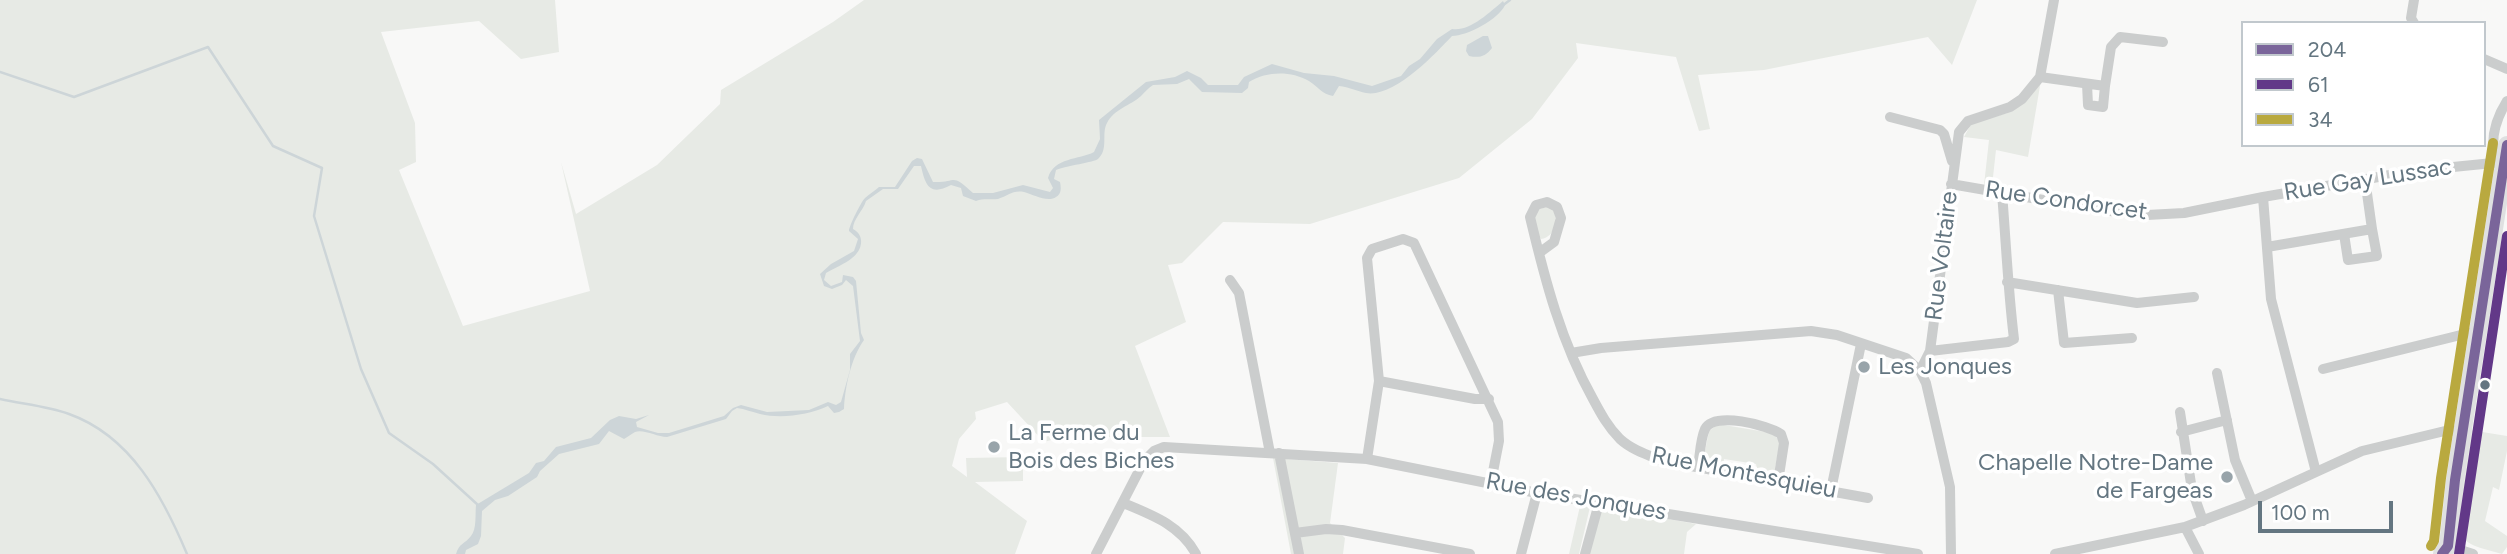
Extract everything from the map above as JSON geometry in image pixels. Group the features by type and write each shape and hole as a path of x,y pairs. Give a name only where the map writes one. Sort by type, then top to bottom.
{"main road":[{"path":"2445,550 2477,331 2502,208 2505,153"}],"street":[{"path":"2054,0 2040,77 2105,86"},
{"path":"2413,21 2414,0"},
{"path":"2087,84 2088,105 2104,107 2111,47 2120,37 2163,42"},
{"path":"2486,60 2507,69"},
{"name":"Rue Voltaire","path":"1920,371 1930,351 1959,132 1968,121 2010,107 2022,99 2040,77"},
{"path":"2505,153 2494,154 2493,144 2499,114 2507,101"},
{"path":"1890,117 1940,130 1944,134 1954,167"},
{"name":"Rue Gay Lussac","path":"2316,472 2271,299 2263,197 2505,153"},
{"path":"2344,234 2348,260 2377,256 2365,179"},
{"name":"Rue Condorcet","path":"1951,184 2101,210 2147,215 2184,213 2263,197"},
{"path":"1930,351 2008,342 2014,339 2007,282 2009,267 2002,193"},
{"path":"2267,247 2372,229"},
{"path":"1367,459 1379,381 1367,258 1372,249 1403,239 1414,243 1498,422 1499,441 1491,482"},
{"name":"Rue Montesquieu","path":"1538,253 1557,320 1583,382 1608,426 1622,441 1639,452 1663,461 1868,498"},
{"path":"1230,280 1239,293 1299,554"},
{"path":"2007,282 2137,303 2194,297"},
{"path":"2058,290 2064,344 2132,338"},
{"path":"1571,353 1811,331 1837,335 1906,358 1920,371 1926,383 1950,487 1951,554"},
{"path":"2323,369 2477,331"},
{"path":"1831,490 1861,344"},
{"path":"2217,373 2235,460 2252,501"},
{"path":"1379,381 1475,399 1489,399"},
{"path":"2179,412 2192,490 2203,521"},
{"path":"1698,467 1705,429 1711,422 1722,419 1774,429 1781,434 1784,443 1778,482"},
{"path":"2181,432 2227,420"},
{"path":"2055,554 2185,527 2252,501 2362,451 2449,430 2462,432"},
{"name":"Rue des Jonques","path":"1123,503 1144,461 1154,451 1164,447 1275,453 1367,459 1537,493 1918,554"},
{"path":"1521,554 1537,493"},
{"path":"1096,554 1123,503 1165,521 1190,542 1196,554"},
{"path":"1585,554 1599,503"},
{"path":"2185,527 2199,554"},
{"path":"1295,533 1342,530 1470,554"},
{"path":"2445,550 2473,554"}],"shaded area":[{"path":"0,0 555,0 559,52 521,59 479,21 381,32 415,123 416,162 399,170 463,326 590,291 561,162 576,214 657,165 720,104 721,90 833,22 864,0 1977,0 1952,65 1928,37 1764,70 1698,75 1710,129 1699,131 1676,57 1576,43 1578,58 1532,119 1459,178 1310,224 1223,222 1182,263 1168,265 1186,322 1135,346 1170,437 1062,437 1044,442 1007,402 975,412 976,419 959,439 952,466 967,477 966,458 1023,457 1023,481 975,482 1027,521 1015,554 0,554"},
{"path":"1503,1 1505,5 1502,10 1490,21 1466,33 1452,36 1413,73 1389,89 1377,93 1339,86 1333,96 1295,75 1279,74 1256,78 1249,82 1248,88 1242,93 1202,92 1189,79 1177,84 1153,85 1110,118 1105,127 1103,151 1098,159 1056,170 1054,179 1060,182 1061,190 1053,199 1020,192 998,199 976,201 963,196 961,188 951,185 938,190 929,187 921,166 914,166 898,189 883,189 866,201 853,225 861,239 856,255 826,273 824,280 831,286 842,282 843,275 853,277 856,281 864,340 850,372 850,354 860,341 853,286 846,280 832,289 824,286 820,274 831,264 854,251 858,239 849,231 865,198 879,187 895,187 912,161 917,158 922,159 933,182 954,180 973,193 993,193 1023,185 1050,192 1053,188 1048,178 1051,171 1061,163 1094,152 1100,139 1099,120 1146,82 1175,77 1187,71 1208,85 1238,85 1244,77 1272,64 1372,86 1401,76 1437,39 1452,29 1472,25"},
{"path":"1488,36 1492,48 1482,56 1469,56 1467,45"},
{"path":"2041,80 2028,157 1996,150 1992,186 1984,185 1989,140 1964,137 1971,124 2007,113"},
{"path":"1550,206 1555,215 1555,226 1550,234 1541,239 1534,221 1535,213 1536,210"},
{"path":"849,374 844,409 839,412 834,413 828,406 804,414 777,416 737,408 726,419 667,437 639,431 624,439 609,431 599,444 559,454 537,477 508,496 495,500 482,511 478,544 466,550 465,554 456,554 473,533 476,505 529,473 536,463 544,461 556,447 591,438 610,420 619,416 636,419 649,415 636,422 637,427 669,433 724,416 741,405 767,412 809,410 828,402 836,405 841,402"},
{"path":"1718,424 1772,433 1780,441 1774,475 1758,473 1756,464 1724,459 1723,466 1712,464 1704,456 1709,431"},
{"path":"2470,430 2507,436 2507,451 2499,490 2493,487 2485,521 2507,536 2507,547 2502,554 2474,546 2463,538 2458,525"},
{"path":"1273,458 1338,463 1330,523 1345,538 1343,554 1291,554"},
{"path":"1580,506 1590,507 1579,554 1569,554"},
{"path":"1607,508 1696,524 1687,532 1684,554 1589,554 1599,513"}],"waterway":[{"path":"1502,6 1510,0"},
{"path":"0,72 74,97 208,47 273,146 322,168 314,216 361,369 389,433 433,464 478,505"},
{"path":"0,399 69,414 110,437 127,453 155,490 187,554"}],"transit line":[{"name":"34","path":"2431,546 2434,541 2441,478 2493,143"},
{"name":"204","path":"2442,554 2448,546 2455,480 2507,145"},
{"name":"61","path":"2459,554 2507,236"}],"place":[{"name":"Les Jonques","path":"1864,367"},
{"name":"La Ferme du Bois des Biches","path":"994,447"},
{"name":"Chapelle Notre-Dame de Fargeas","path":"2227,477"}]}
